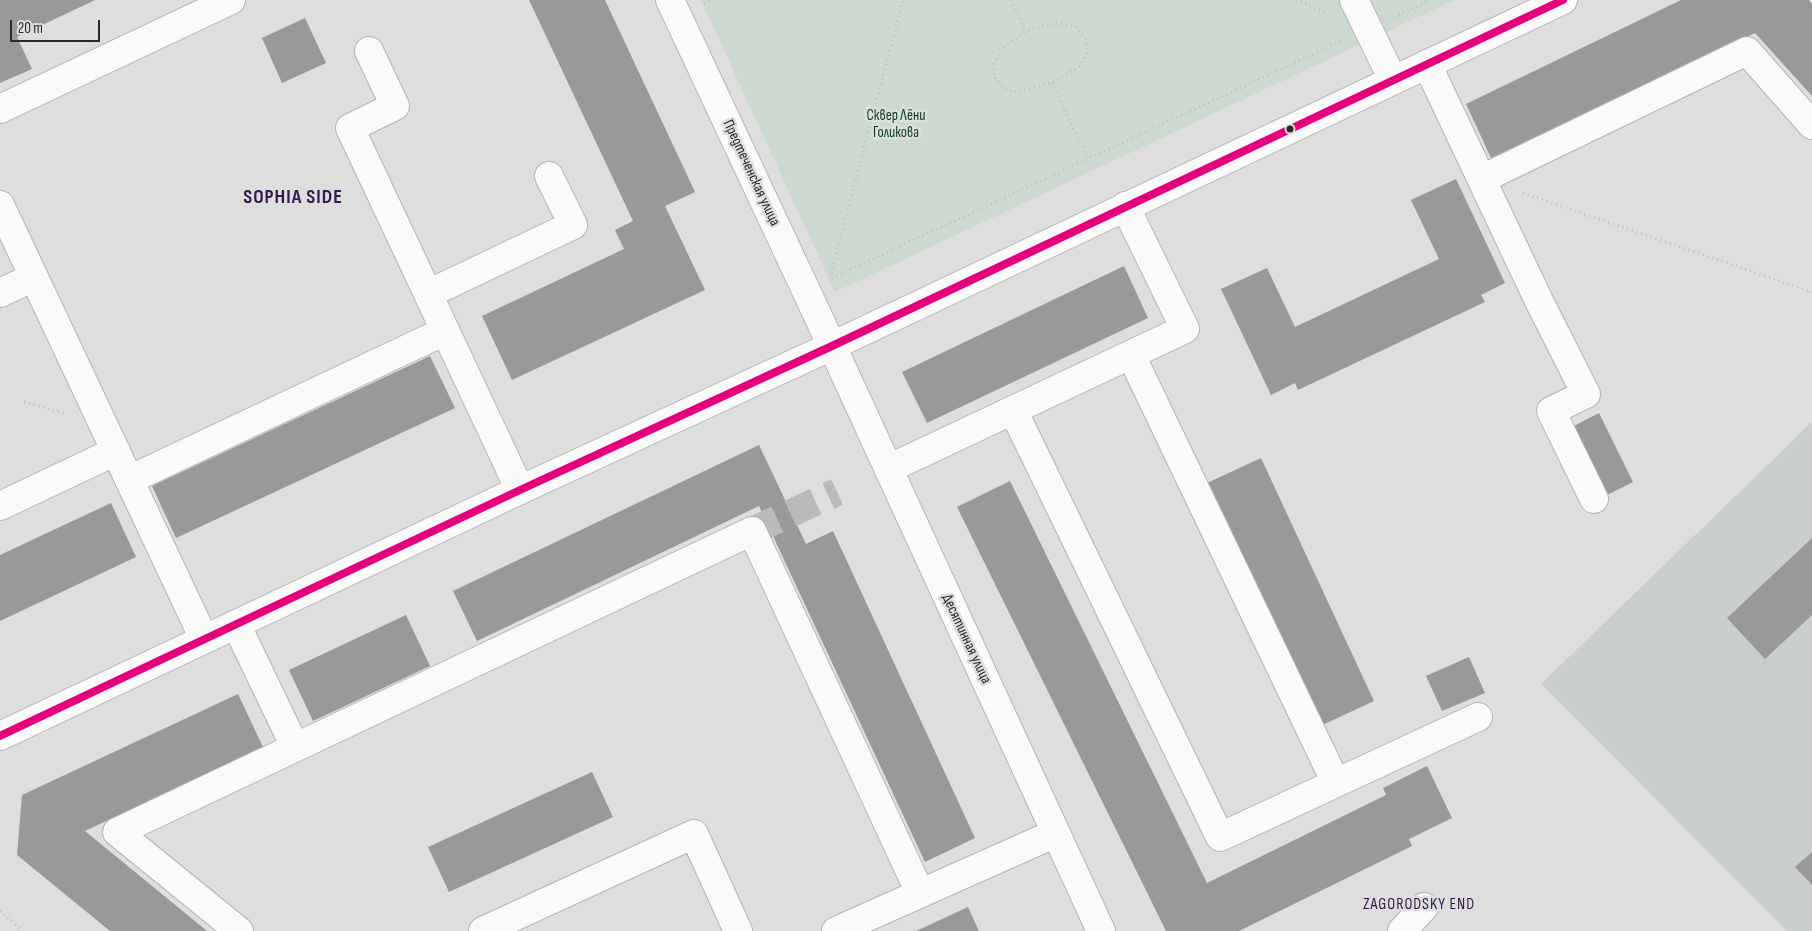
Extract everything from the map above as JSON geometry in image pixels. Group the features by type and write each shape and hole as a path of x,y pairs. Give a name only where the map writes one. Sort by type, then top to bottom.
{"main road":[{"path":"0,109 231,0"},
{"name":"Предтеченская улица","path":"670,0 832,346"},
{"path":"1354,0 1393,80"},
{"path":"0,736 520,490 832,346 1563,0"},
{"path":"369,51 395,106 350,128 520,490"},
{"path":"1482,179 1747,51 1812,125"},
{"path":"1427,64 1539,302 1586,394 1552,411 1594,499"},
{"path":"428,294 573,225 550,176"},
{"path":"0,205 204,639"},
{"path":"888,469 1185,329 1125,206"},
{"path":"0,293 34,277"},
{"path":"129,480 445,331"},
{"name":"Десятинная улица","path":"832,346 1101,931"},
{"path":"1131,355 1336,783"},
{"path":"1013,410 1220,837 1478,717"},
{"path":"0,506 116,451"},
{"path":"239,931 117,832 752,531 920,893"},
{"path":"236,624 295,747"},
{"path":"836,931 1056,833"},
{"path":"483,931 694,834 738,931"},
{"path":"1402,931 1424,907"}],"path":[{"path":"903,0 829,279 1430,0"},
{"path":"1011,0 1026,30"},
{"path":"1056,23 1076,27 1086,39 1087,53 1080,66 1052,84 1016,92 1005,88 994,78 994,64 1000,50 1026,30 1056,23"},
{"path":"1052,84 1088,159"},
{"path":"1482,179 1812,292"},
{"path":"0,911 23,931"}],"shaded area":[{"path":"1812,422 1812,931 1787,931 1541,684"}],"green space":[{"name":"Сквер Лёни Голикова","path":"701,0 1454,0 835,292"}],"building":[{"path":"0,0 95,0 17,37 32,69 0,83"},
{"path":"529,0 605,0 695,192 665,206 705,290 512,380 482,316 624,249 615,230 633,221"},
{"path":"1681,0 1809,0 1812,4 1812,96 1755,33 1491,158 1466,104"},
{"path":"305,18 326,63 282,83 262,38"},
{"path":"1456,179 1505,283 1481,295 1485,302 1298,390 1295,383 1271,395 1221,289 1267,268 1295,327 1439,259 1411,200"},
{"path":"1124,266 1148,318 927,423 902,372"},
{"path":"430,356 455,408 176,538 152,486"},
{"path":"1599,413 1633,482 1607,495 1574,426"},
{"path":"759,445 806,544 833,531 975,838 925,862 759,506 477,641 453,591"},
{"path":"1261,458 1374,701 1318,727 1205,484"},
{"path":"1010,481 1207,883 1386,795 1383,788 1427,766 1452,818 1409,839 1412,846 1239,931 1166,931 957,507"},
{"path":"111,503 136,557 0,621 0,555"},
{"path":"1812,538 1812,615 1765,659 1727,618"},
{"path":"406,615 430,666 313,721 289,670"},
{"path":"1469,657 1485,693 1442,711 1426,676"},
{"path":"238,694 263,747 85,831 207,931 110,931 17,855 22,795"},
{"path":"592,772 613,817 449,892 428,847"},
{"path":"1812,852 1812,885 1795,867"},
{"path":"968,907 979,931 916,931 927,926"}],"tunnel":[{"path":"752,531 837,492"}],"transit line":[{"path":"0,736 520,490 832,346 1563,0"}],"district":[{"name":"SOPHIA SIDE","path":"293,198"},
{"name":"ZAGORODSKY END","path":"1419,905"}]}
